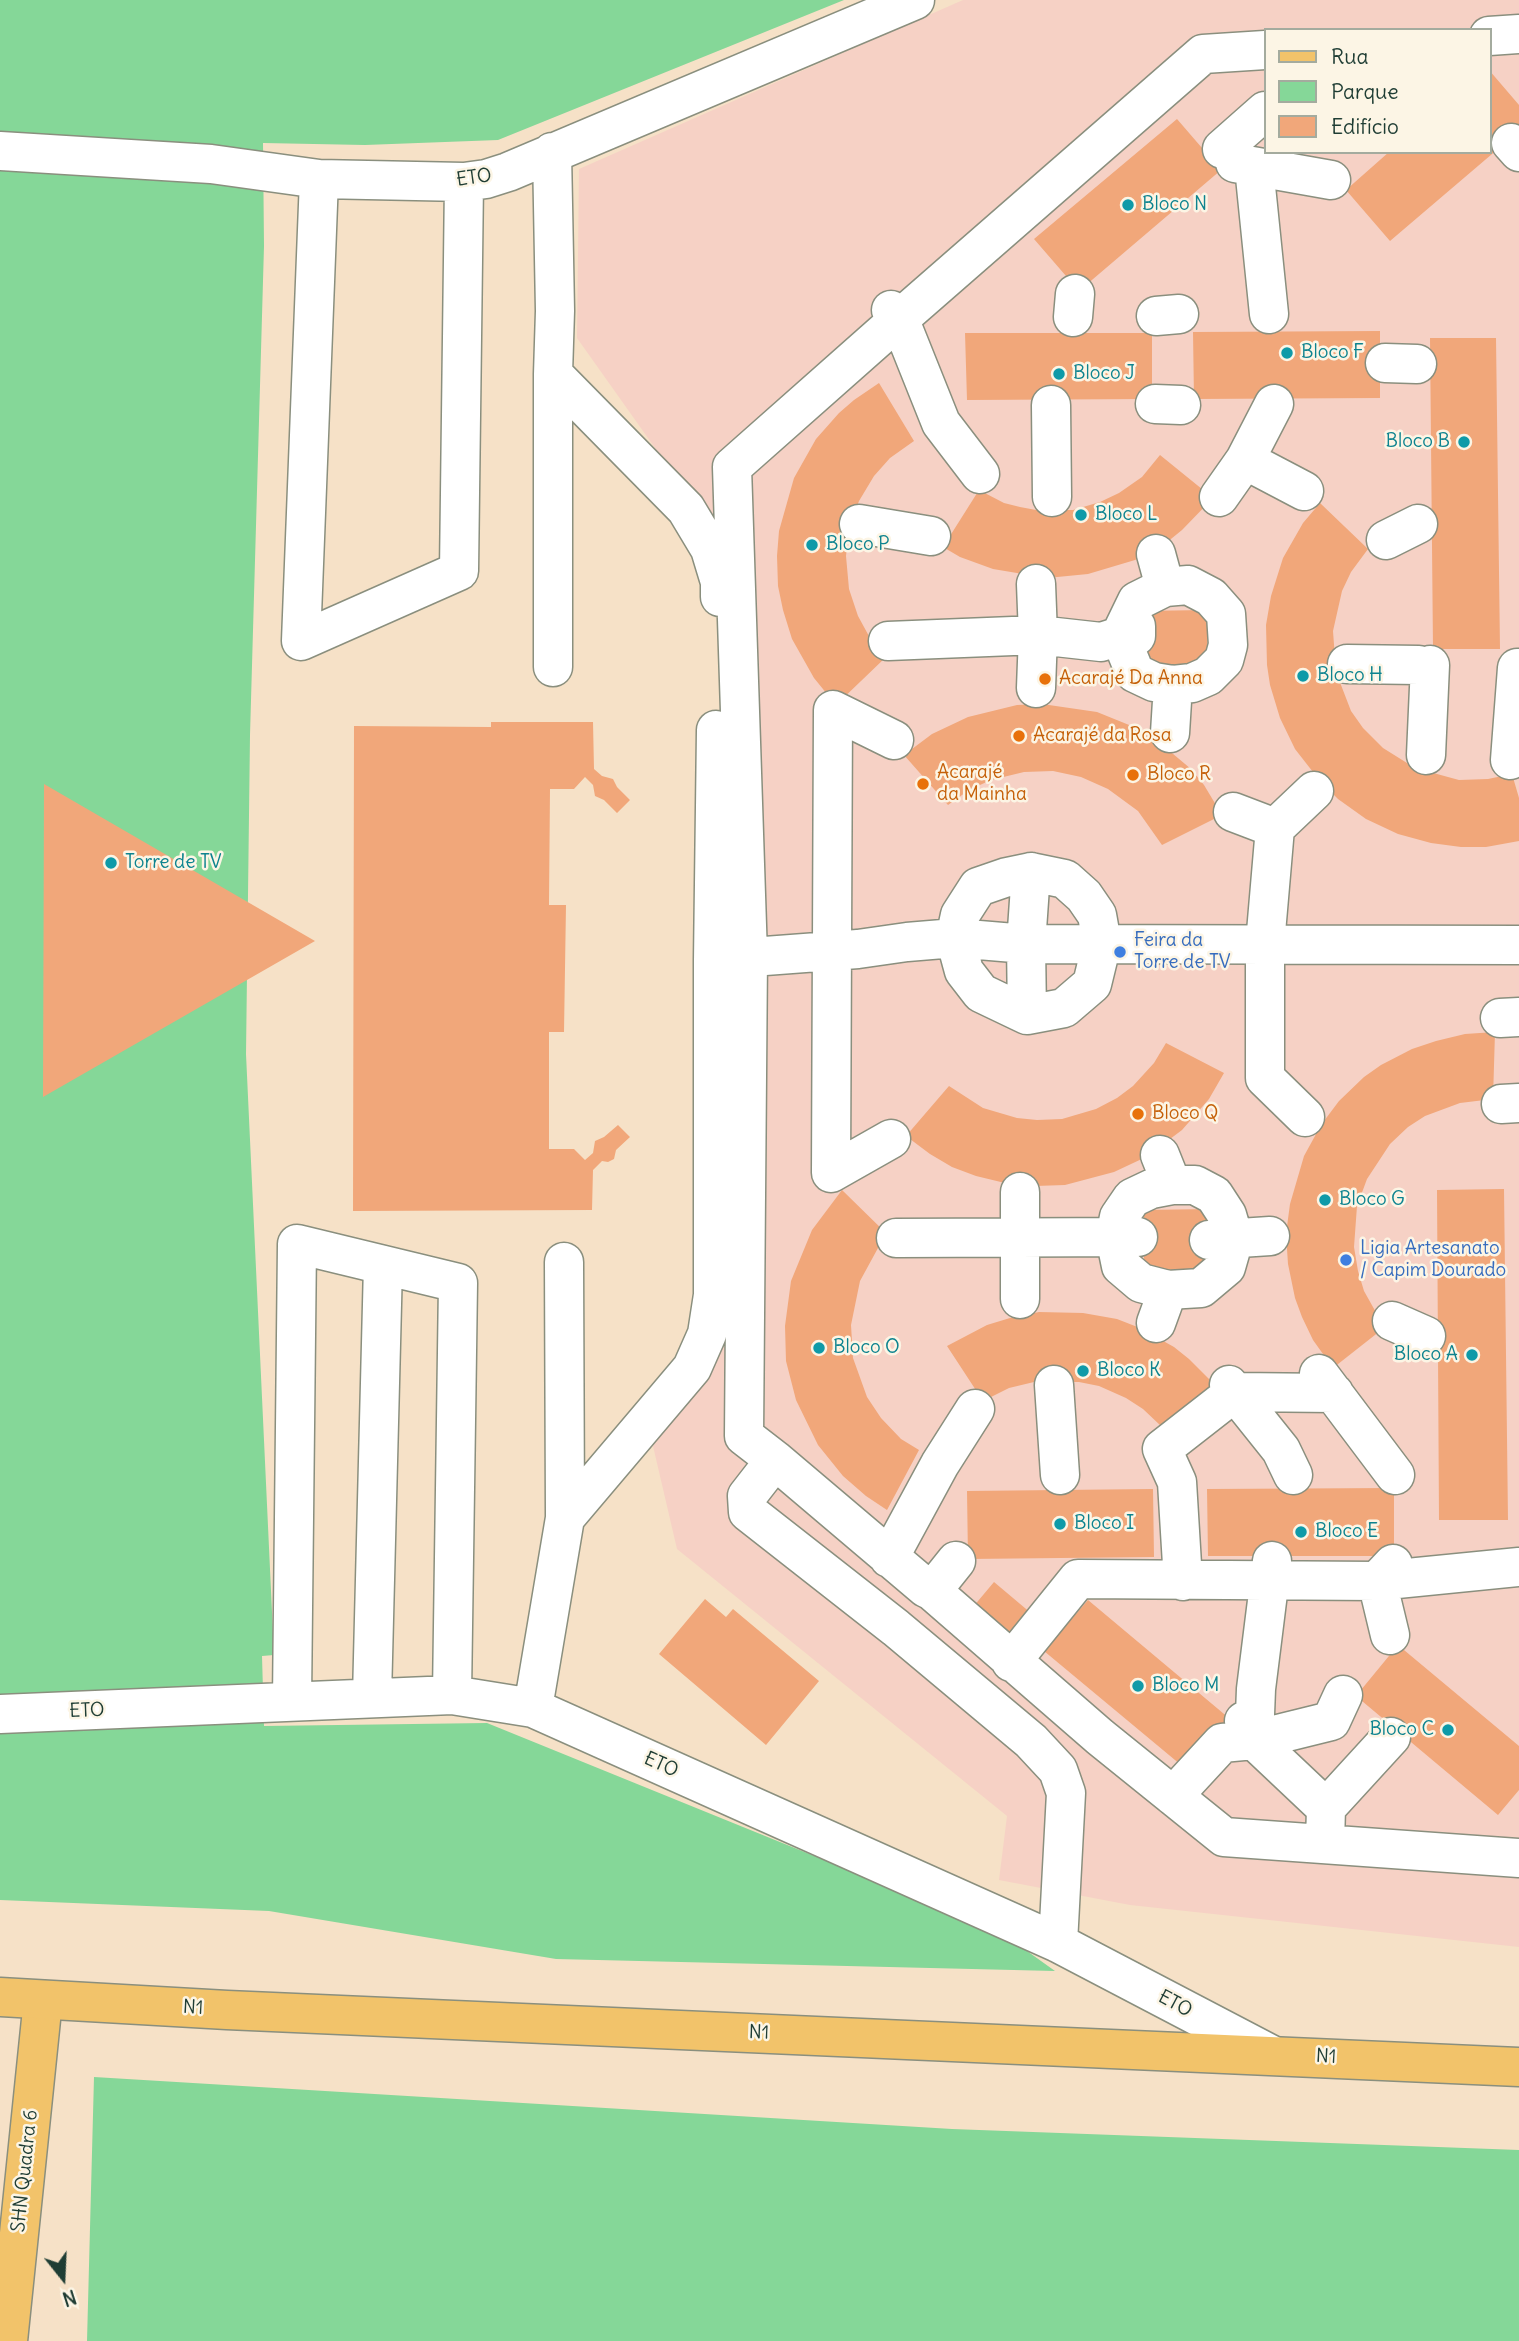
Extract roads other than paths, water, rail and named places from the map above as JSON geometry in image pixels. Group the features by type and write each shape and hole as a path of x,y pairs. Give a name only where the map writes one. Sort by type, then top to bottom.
{"main road":[{"name":"N1","path":"0,1997 1519,2067"},
{"name":"SHN Quadra 6","path":"5,2325 43,2000"}],"street":[{"name":"ETO","path":"0,151 211,164 319,179 464,182 486,179 915,0"},
{"path":"1491,36 1519,34"},
{"path":"565,1518 692,1368 706,1334 713,1295 730,958 733,467 741,447 1203,54 1264,50"},
{"path":"1264,113 1237,160 1269,314"},
{"path":"552,152 555,311 553,667"},
{"path":"1237,160 1331,180"},
{"path":"319,179 300,641 459,571 464,182"},
{"path":"895,314 940,423 980,474"},
{"path":"553,374 686,509 709,549 720,582 744,1436 1011,1662 1093,1745 1184,1782 1224,1837 1325,1826 1519,1858"},
{"path":"1219,497 1245,460 1274,404"},
{"path":"1051,405 1052,497"},
{"path":"1245,460 1304,491"},
{"path":"859,524 930,536"},
{"path":"1036,584 1036,688"},
{"path":"888,641 1038,635 1101,642 1146,598 1188,585 1211,597 1226,614 1228,644 1224,660 1208,676 1192,683 1173,685 1154,682 1135,673 1146,598"},
{"path":"1347,664 1424,665 1426,755"},
{"path":"1510,760 1517,668"},
{"path":"1170,733 1173,685"},
{"path":"891,1139 831,1173 832,710 894,740"},
{"path":"1305,1116 1249,1072 1265,944 1275,828 1314,791"},
{"path":"1233,812 1275,828"},
{"path":"1027,1015 1026,944 1031,872"},
{"path":"1031,872 1065,879 1084,896 1097,915 1102,943 1092,984 1064,1008 1027,1015 981,993 964,971 955,938 960,915 978,887 1031,872"},
{"path":"730,958 955,938 1026,944 1519,945"},
{"path":"1166,1170 1214,1195 1238,1238 1226,1267 1201,1288 1162,1306 1121,1266 1127,1237 1119,1217 1132,1198 1151,1189 1166,1170"},
{"path":"1020,1192 1020,1299"},
{"path":"896,1238 1127,1237"},
{"path":"292,1700 297,1244 458,1283 452,1695"},
{"path":"533,1708 565,1518 564,1262"},
{"path":"372,1698 383,1265"},
{"path":"1392,1321 1426,1336"},
{"path":"1180,1567 1176,1474 1162,1449 1233,1389 1327,1384 1395,1475"},
{"path":"1054,1385 1060,1475"},
{"path":"1233,1389 1281,1450 1293,1475"},
{"path":"889,1558 940,1461 975,1409"},
{"path":"775,1460 747,1496 748,1512 896,1628 1031,1741 1058,1770 1066,1793 1058,1943"},
{"path":"896,1628 956,1561"},
{"path":"1011,1662 1078,1579 1180,1567 1271,1571 1519,1567"},
{"path":"1246,1726 1256,1689 1271,1571"},
{"path":"1386,1571 1390,1635"},
{"name":"ETO","path":"0,1714 452,1695 533,1708 1058,1943 1270,2054"},
{"path":"1184,1782 1222,1743 1246,1726 1331,1721 1343,1695"},
{"path":"1246,1726 1325,1826"},
{"path":"1325,1826 1391,1737"}],"place":[{"name":"Bloco N","path":"1128,205"},
{"name":"Bloco F","path":"1287,353"},
{"name":"Bloco J","path":"1059,374"},
{"name":"Bloco B","path":"1464,442"},
{"name":"Bloco L","path":"1081,515"},
{"name":"Bloco P","path":"812,545"},
{"name":"Bloco H","path":"1303,676"},
{"name":"Acarajé Da Anna","path":"1045,679"},
{"name":"Acarajé da Rosa","path":"1019,736"},
{"name":"Bloco R","path":"1133,775"},
{"name":"Acarajé da Mainha","path":"923,784"},
{"name":"Torre de TV","path":"111,863"},
{"name":"Feira da Torre de TV","path":"1120,952"},
{"name":"Bloco Q","path":"1138,1114"},
{"name":"Bloco G","path":"1325,1200"},
{"name":"Ligia Artesanato / Capim Dourado","path":"1346,1260"},
{"name":"Bloco O","path":"819,1348"},
{"name":"Bloco A","path":"1472,1355"},
{"name":"Bloco K","path":"1083,1371"},
{"name":"Bloco I","path":"1060,1524"},
{"name":"Bloco E","path":"1301,1532"},
{"name":"Bloco M","path":"1138,1686"},
{"name":"Bloco C","path":"1448,1730"}]}
